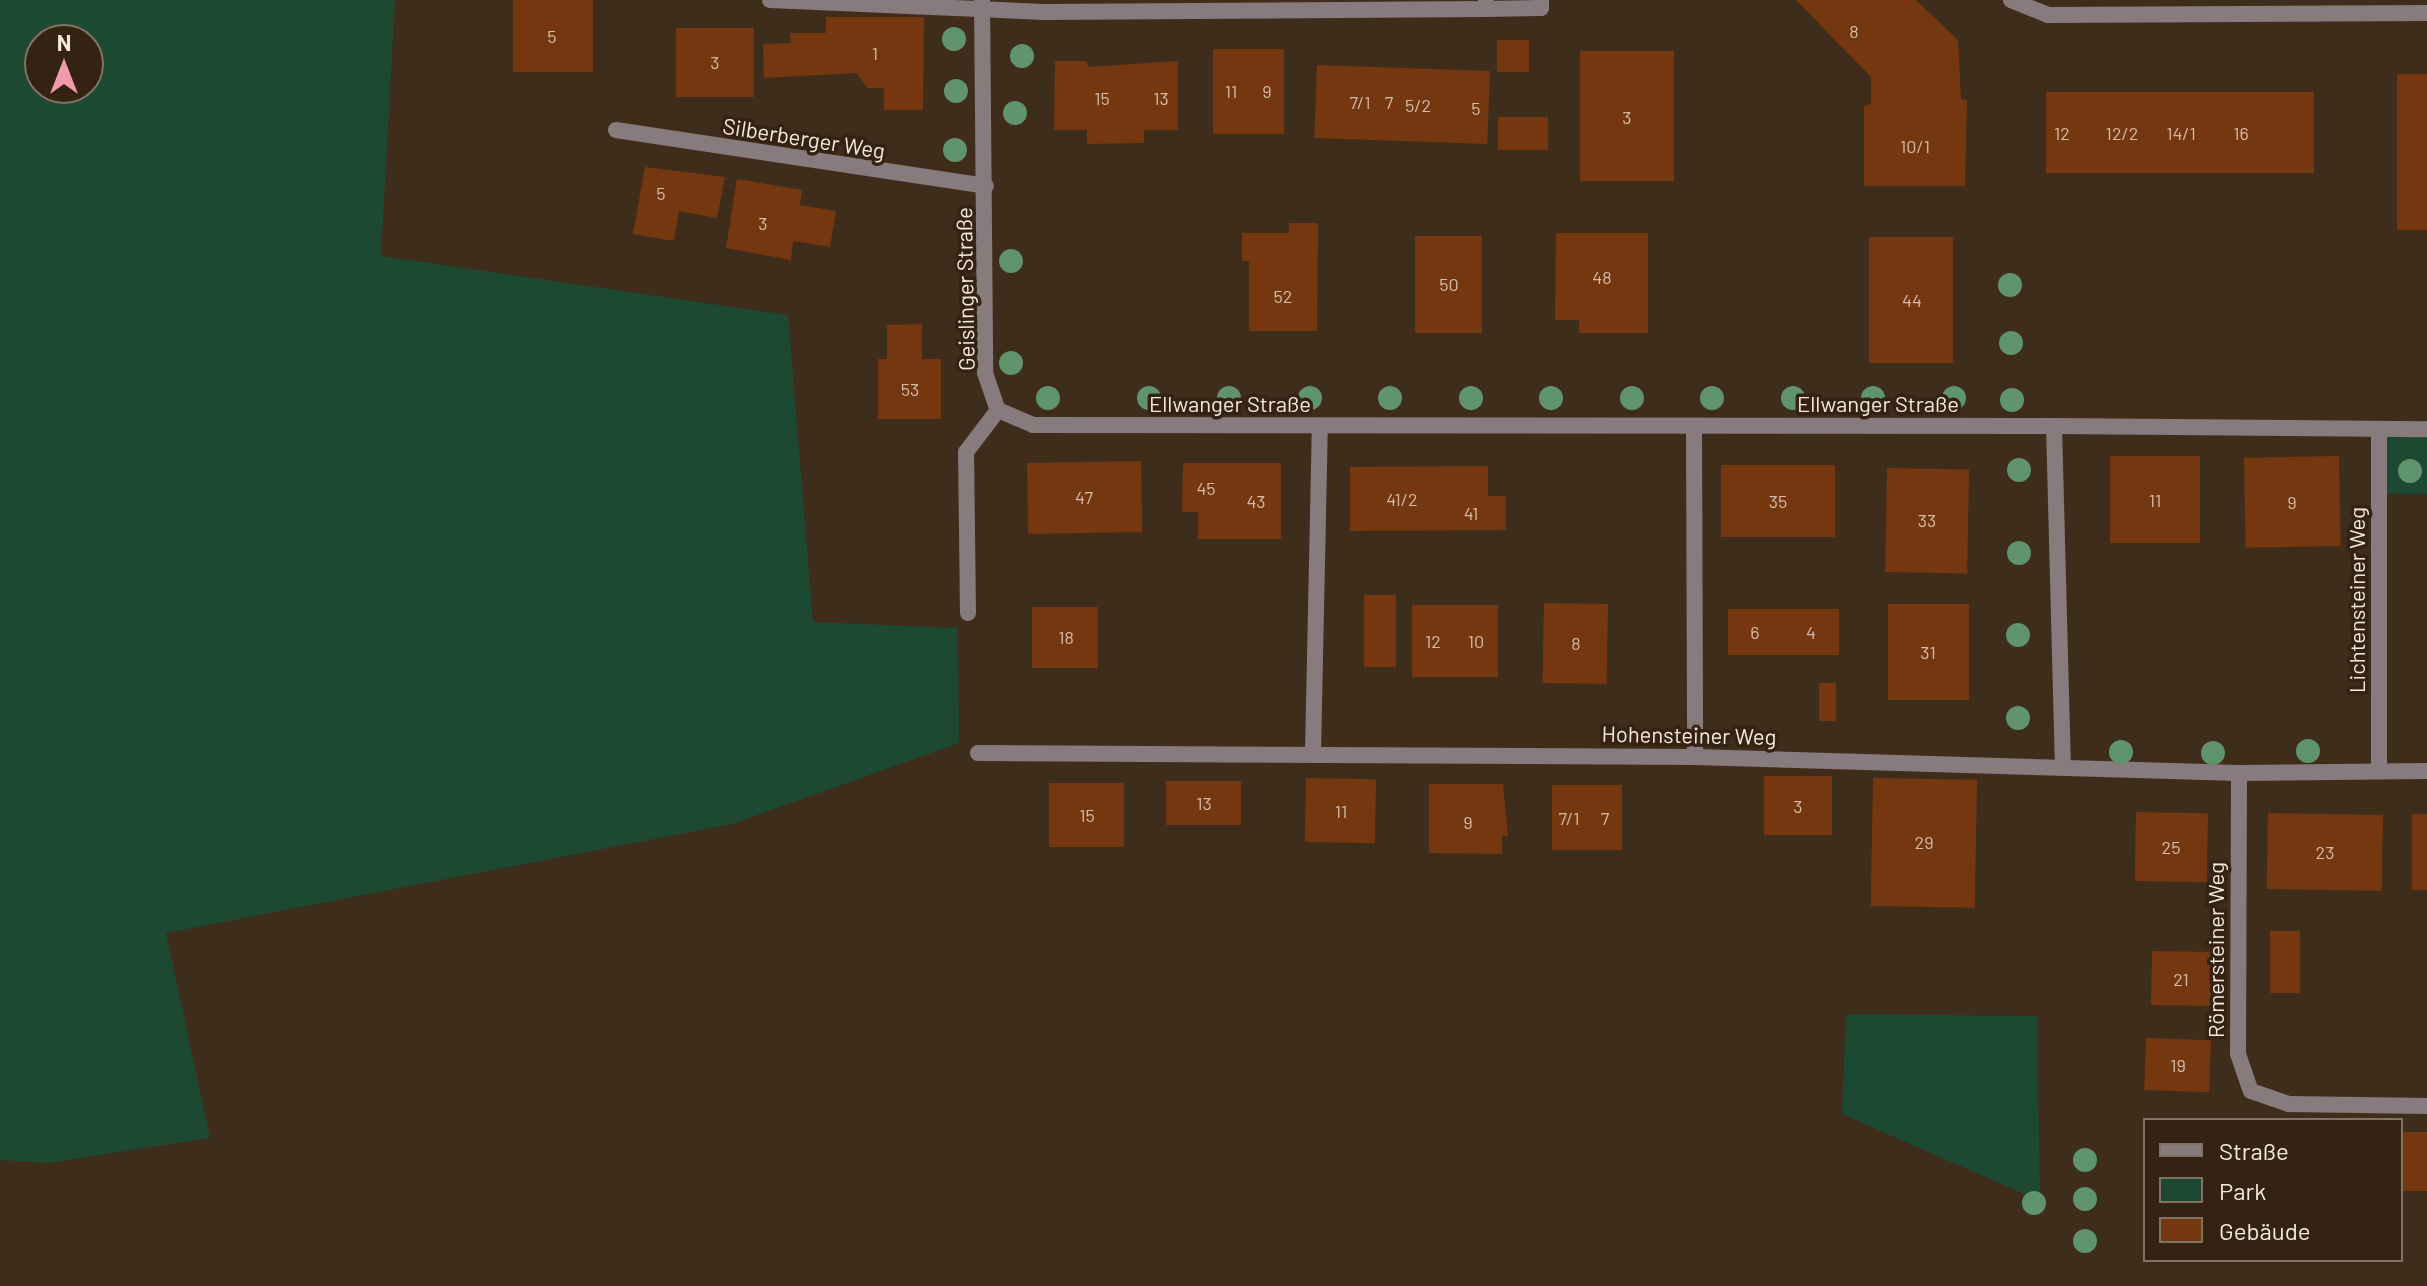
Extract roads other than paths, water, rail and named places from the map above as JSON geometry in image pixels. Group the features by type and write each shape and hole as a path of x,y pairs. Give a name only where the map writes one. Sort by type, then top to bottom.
{"street":[{"path":"770,0 982,4 1045,12 1486,4 1541,8 1541,0"},
{"path":"2011,0 2048,15 2239,6 2427,13"},
{"name":"Geislinger Straße","path":"982,4 986,186 985,373 998,410"},
{"name":"Silberberger Weg","path":"616,130 986,186"},
{"path":"968,613 966,452 998,410"},
{"name":"Ellwanger Straße","path":"998,410 1033,425 2054,426"},
{"path":"1313,753 1320,426"},
{"path":"2427,429 2054,426 2063,767 2239,773 2427,771"},
{"path":"1694,427 1695,757"},
{"name":"Lichtensteiner Weg","path":"2379,429 2379,771"},
{"name":"Hohensteiner Weg","path":"978,753 1695,757 2063,767"},
{"name":"Römersteiner Weg","path":"2239,773 2238,1054 2251,1091 2288,1104 2427,1106"}]}
